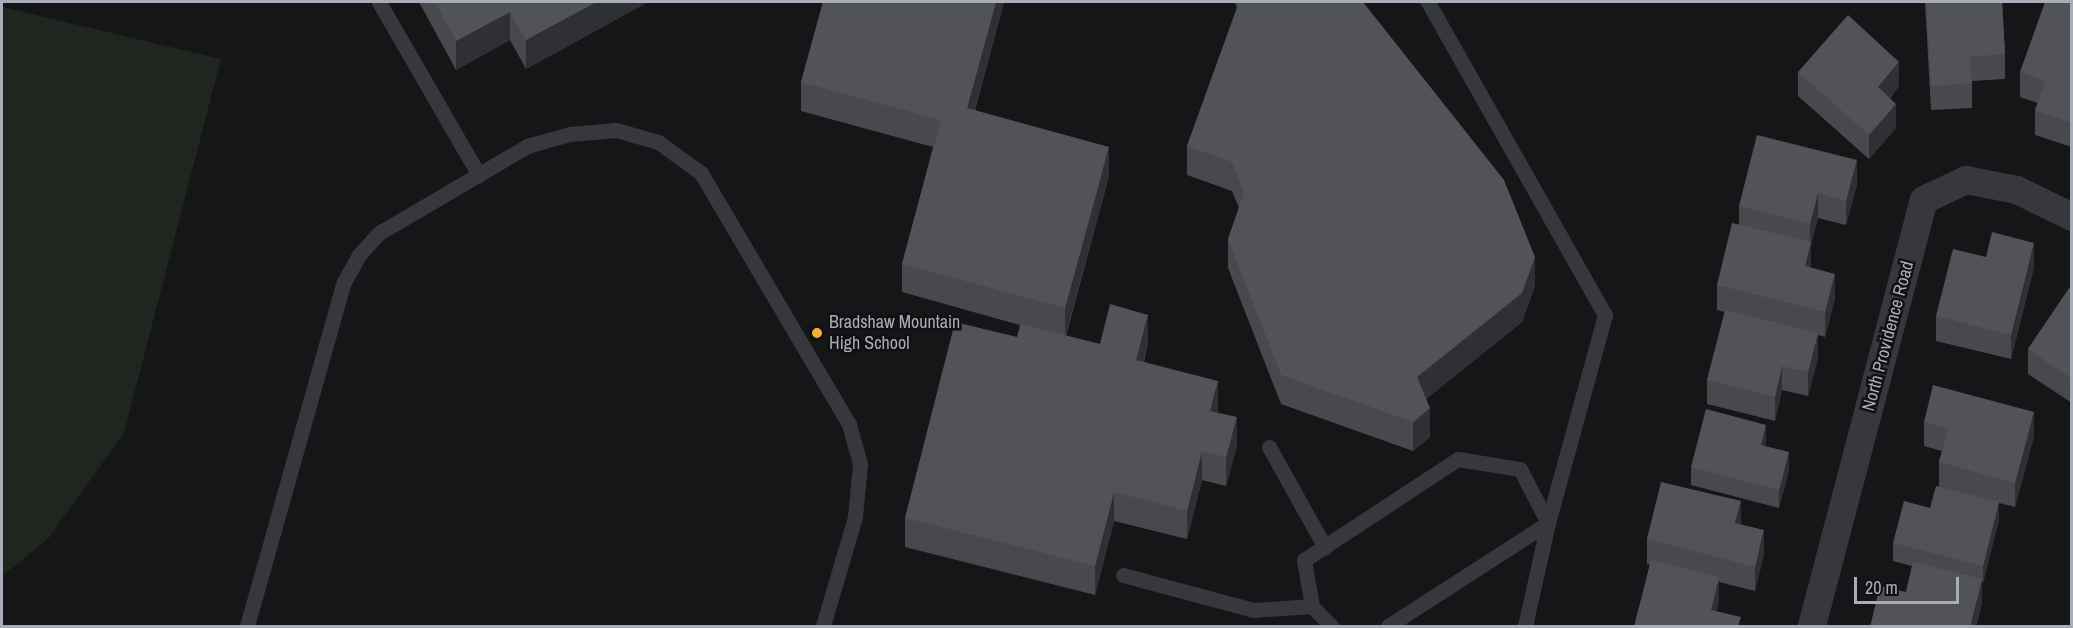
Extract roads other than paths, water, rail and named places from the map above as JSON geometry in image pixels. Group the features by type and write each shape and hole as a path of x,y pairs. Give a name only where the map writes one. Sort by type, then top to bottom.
{"street":[{"name":"North Providence Road","path":"1812,627 1924,200 1966,180 2017,190 2072,217"}],"lane":[{"path":"380,2 479,175"},
{"path":"1428,2 1605,315 1548,523 1525,627"},
{"path":"247,627 344,282 359,255 379,233 527,146 570,134 616,130 658,142 701,173 852,434 860,464 855,516 824,627"},
{"path":"1269,447 1325,547"},
{"path":"1331,627 1312,606 1304,560 1458,459 1520,469 1548,523"},
{"path":"1388,627 1548,523"},
{"path":"1123,576 1254,610 1312,606"}],"place":[{"name":"Bradshaw Mountain High School","path":"817,333"}]}
